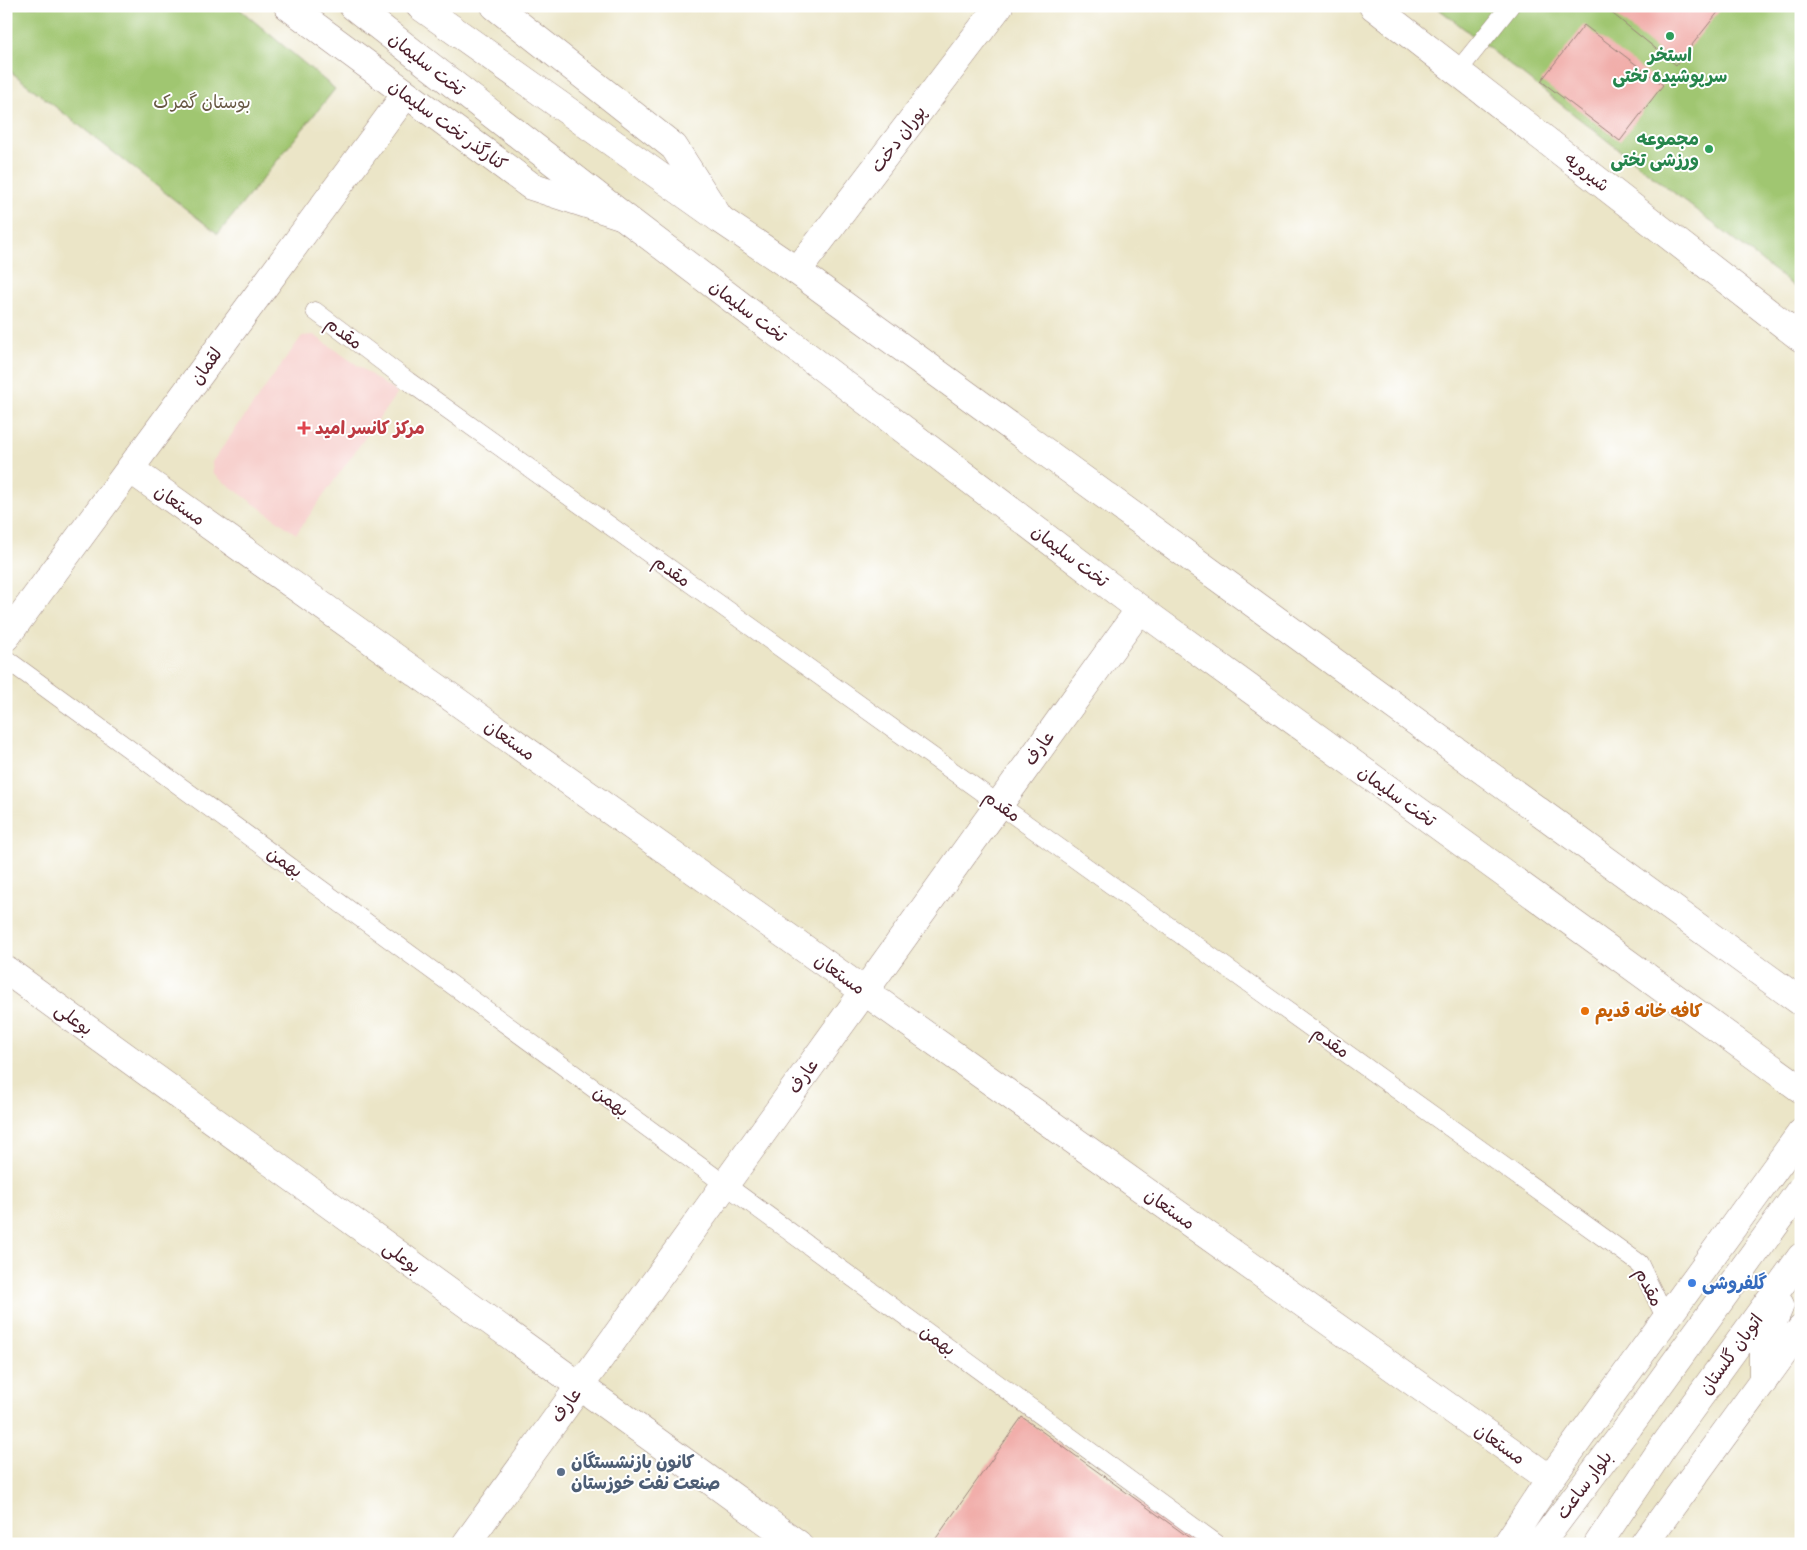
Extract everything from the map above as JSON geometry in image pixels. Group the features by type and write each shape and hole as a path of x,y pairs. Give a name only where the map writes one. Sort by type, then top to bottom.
{"street":[{"name":"کنارگذر تخت سلیمان","path":"288,6 531,186 623,216"},
{"name":"تخت سلیمان","path":"353,6 623,216 1140,609 1801,1089"},
{"path":"420,6 720,219 797,271 1801,1002"},
{"path":"495,6 674,147 720,219"},
{"name":"پوران دخت","path":"797,271 999,6"},
{"name":"شیرویه","path":"1373,6 1801,338"},
{"name":"لقمان","path":"6,637 406,94"},
{"name":"مستعان","path":"130,469 1550,1479"},
{"name":"عارف","path":"466,1544 1140,609"},
{"name":"بوعلی","path":"6,970 798,1544"},
{"path":"1507,1544 1550,1479 1801,1133"},
{"name":"بلوار ساعت","path":"1540,1544 1629,1426 1801,1189"},
{"path":"1666,1320 1704,1293 1723,1275 1768,1212 1801,1214"},
{"name":"اتوبان گلستان","path":"1598,1544 1661,1450 1801,1258"},
{"path":"1763,1382 1763,1346 1778,1308 1801,1279"},
{"path":"1644,1544 1801,1328"}],"lane":[{"path":"1457,72 1510,6"},
{"name":"مقدم","path":"315,311 416,387 1639,1263 1666,1320"},
{"name":"بهمن","path":"6,658 1217,1544"}],"shaded area":[{"name":"مرکز کانسر امید","path":"314,335 397,393 296,534 213,474 212,462 302,336"}],"green space":[{"name":"بوستان گمرک","path":"6,6 236,6 335,89 218,234 6,68"},
{"name":"مجموعه ورزشی تختی","path":"1435,6 1801,6 1801,292"}],"building":[{"name":"استخر سرپوشیده تختی","path":"1603,6 1723,6 1676,65"},
{"path":"1584,25 1663,85 1620,141 1541,81"},
{"path":"1022,1417 1198,1544 932,1544"}],"place":[{"name":"استخر سرپوشیده تختی","path":"1670,36"},
{"name":"مجموعه ورزشی تختی","path":"1709,149"},
{"name":"مرکز کانسر امید","path":"304,428"},
{"name":"کافه خانه قدیم","path":"1585,1011"},
{"name":"گلفروشی","path":"1692,1283"},
{"name":"کانون بازنشستگان صنعت نفت خوزستان","path":"561,1472"}]}
